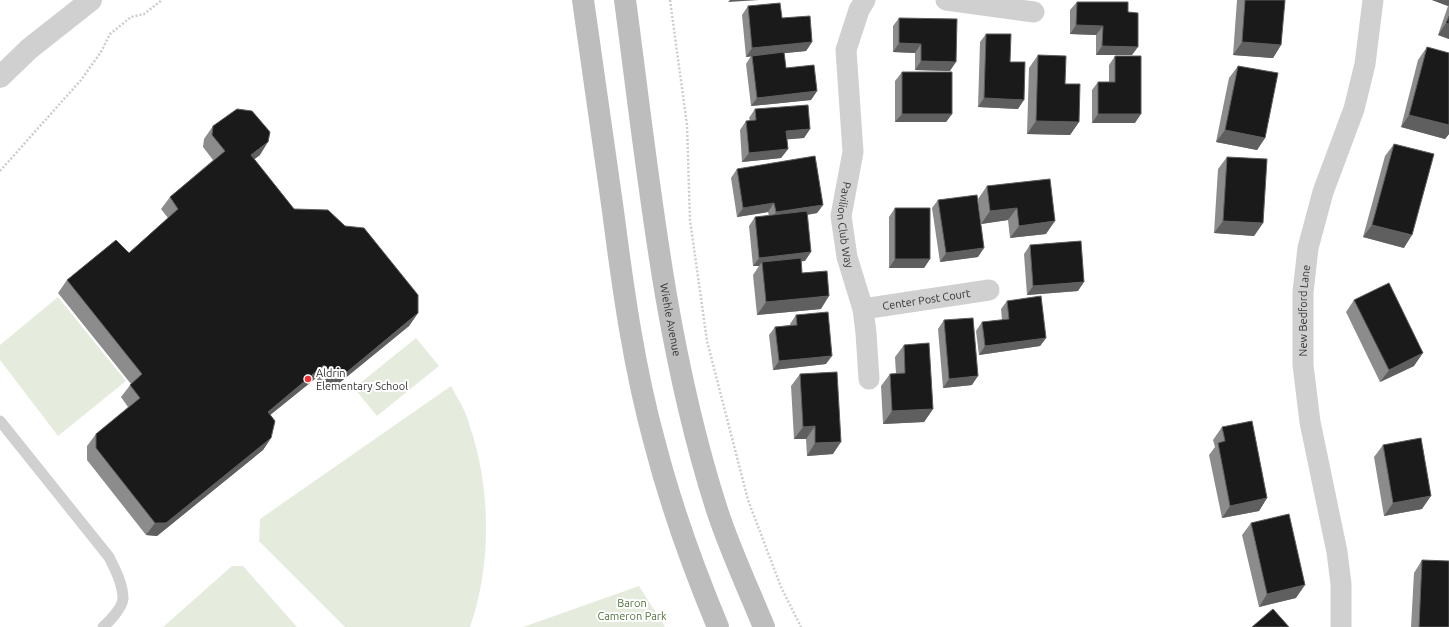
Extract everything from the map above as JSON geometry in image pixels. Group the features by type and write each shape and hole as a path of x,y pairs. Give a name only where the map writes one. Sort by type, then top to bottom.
{"main road":[{"path":"583,0 621,272 643,394 654,443 673,505 697,577 718,627"},
{"name":"Wiehle Avenue","path":"625,0 667,304 682,377 697,440 717,510 734,556 764,627"}],"street":[{"path":"0,77 29,49 91,0"},
{"name":"Pavilion Club Way","path":"865,0 859,10 846,50 853,152 841,216 847,257 863,309 869,379"},
{"path":"946,0 1034,12"},
{"name":"New Bedford Lane","path":"1341,627 1341,584 1337,552 1310,422 1303,365 1303,292 1308,248 1323,192 1354,109 1365,64 1373,0"},
{"name":"Center Post Court","path":"863,309 989,290"}],"lane":[{"path":"0,420 109,557 118,577 123,600 113,618 103,627"}],"path":[{"path":"0,171 81,80 101,52 110,34 131,17 144,14 162,0"},
{"path":"670,0 687,125 690,220 707,341 748,500 781,587 801,627"}],"green space":[{"path":"58,297 126,381 58,436 0,360 0,345"},
{"path":"416,338 439,366 377,416 354,388"},
{"path":"451,386 461,404 472,433 483,480 485,505 485,556 477,604 470,627 345,627 259,541 260,519"},
{"path":"232,566 243,566 297,627 163,627"},
{"name":"Baron Cameron Park","path":"639,586 665,627 523,627"}],"building":[{"path":"1245,0 1285,0 1281,45 1242,42"},
{"path":"1077,2 1128,2 1128,12 1138,13 1138,47 1102,46 1103,26 1076,25"},
{"path":"780,3 782,18 810,16 812,42 752,48 748,6"},
{"path":"1449,16 1449,24 1446,23"},
{"path":"899,18 957,19 956,62 921,61 921,44 899,43"},
{"path":"986,34 1011,34 1010,62 1025,62 1024,100 984,98"},
{"path":"1427,47 1449,53 1449,125 1409,115"},
{"path":"784,52 786,68 814,65 817,91 757,98 752,56"},
{"path":"1038,55 1066,56 1065,84 1080,84 1079,122 1036,121"},
{"path":"1115,56 1141,56 1141,114 1098,114 1098,82 1115,82"},
{"path":"1238,66 1278,73 1265,138 1225,130"},
{"path":"902,72 952,72 952,114 902,114"},
{"path":"808,105 810,129 786,131 788,149 749,153 746,121 756,120 755,109"},
{"path":"237,109 252,111 270,132 268,142 251,155 294,209 328,210 345,226 364,228 418,295 418,313 347,372 330,371 324,365 268,412 275,421 271,438 166,523 155,523 96,448 96,434 140,398 130,385 142,374 67,280 116,240 129,253 178,209 170,197 225,151 212,135 213,126"},
{"path":"1394,144 1434,154 1412,235 1372,225"},
{"path":"815,156 823,205 776,212 774,203 743,208 737,169"},
{"path":"1227,157 1267,159 1263,223 1223,221"},
{"path":"1050,179 1055,221 1019,226 1017,208 990,211 987,186"},
{"path":"977,195 984,248 946,253 938,200"},
{"path":"895,208 930,208 930,259 895,259"},
{"path":"807,211 811,252 759,258 755,217"},
{"path":"1081,241 1084,282 1033,286 1030,245"},
{"path":"801,258 802,273 827,271 829,296 766,302 762,262"},
{"path":"1389,283 1423,353 1389,370 1354,300"},
{"path":"1041,296 1046,338 985,346 982,322 1009,319 1007,301"},
{"path":"828,312 832,356 779,361 775,327 797,325 796,315"},
{"path":"973,318 978,376 949,379 944,320"},
{"path":"929,343 933,409 892,411 890,374 905,373 904,345"},
{"path":"837,372 841,442 815,443 815,426 803,427 800,374"},
{"path":"1252,421 1267,498 1230,506 1218,443 1225,441 1222,427"},
{"path":"1421,438 1431,496 1393,503 1383,445"},
{"path":"1289,514 1305,585 1267,594 1251,523"},
{"path":"1422,560 1449,561 1449,627 1419,627"},
{"path":"1273,609 1289,627 1252,627"}],"place":[{"name":"Aldrin Elementary School","path":"308,379"}]}
